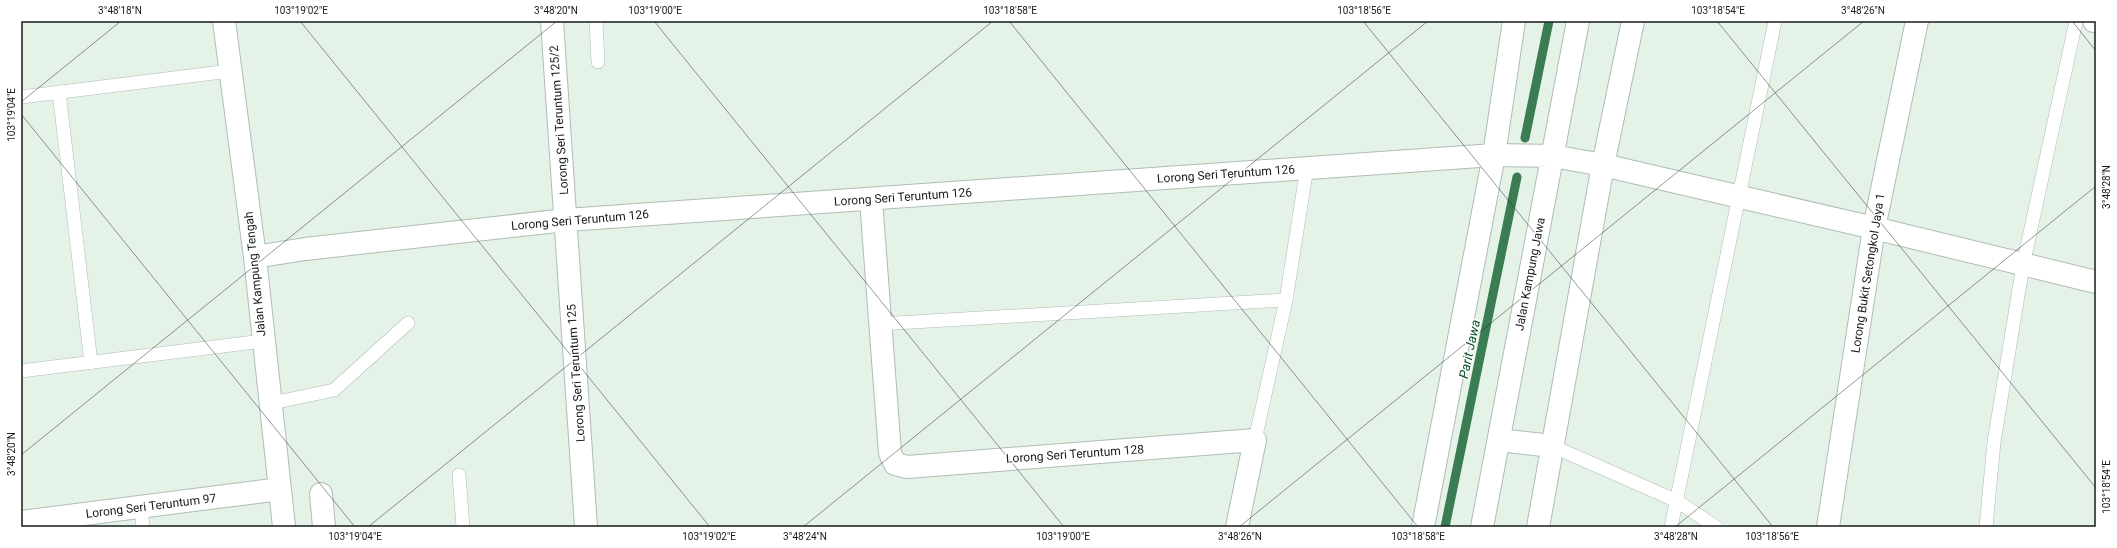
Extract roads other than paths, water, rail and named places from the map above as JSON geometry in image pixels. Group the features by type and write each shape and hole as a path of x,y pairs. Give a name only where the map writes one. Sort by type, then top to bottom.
{"street":[{"name":"Jalan Kampung Tengah","path":"224,21 255,257 263,341 272,403 284,527"},
{"name":"Lorong Seri Teruntum 125/2","path":"552,21 566,220"},
{"path":"1423,527 1498,155 1514,21"},
{"name":"Jalan Kampung Jawa","path":"1482,527 1546,156 1578,21"},
{"path":"1538,527 1603,165 1634,21"},
{"name":"Lorong Bukit Setongkol Jaya 1","path":"1828,527 1874,228 1917,21"},
{"name":"Lorong Seri Teruntum 126","path":"255,257 305,249 566,220 871,200 1306,167 1498,155 1546,156 1603,165 1874,228 2096,282"},
{"path":"871,200 879,324"},
{"name":"Lorong Seri Teruntum 125","path":"566,220 586,527"},
{"name":"Lorong Seri Teruntum 128","path":"879,324 890,453 895,464 907,467 1255,440"},
{"path":"1238,527 1255,440"},
{"path":"1498,440 1552,446"},
{"name":"Lorong Seri Teruntum 97","path":"21,522 142,517 280,489"},
{"path":"321,494 324,527"}],"lane":[{"path":"596,21 598,62"},
{"path":"1671,527 1775,21"},
{"path":"1986,527 1994,442 2023,265 2076,21"},
{"path":"21,97 230,71"},
{"path":"59,92 91,363"},
{"path":"1255,440 1286,300 1306,167"},
{"path":"879,324 1286,300"},
{"path":"272,403 334,390 408,323"},
{"path":"21,371 263,341"},
{"path":"1552,446 1677,501 1716,527"},
{"path":"458,475 463,527"}],"waterway":[{"name":"Parit Jawa","path":"1525,138 1549,21"},
{"name":"Parit Jawa","path":"1445,527 1517,177"}]}
